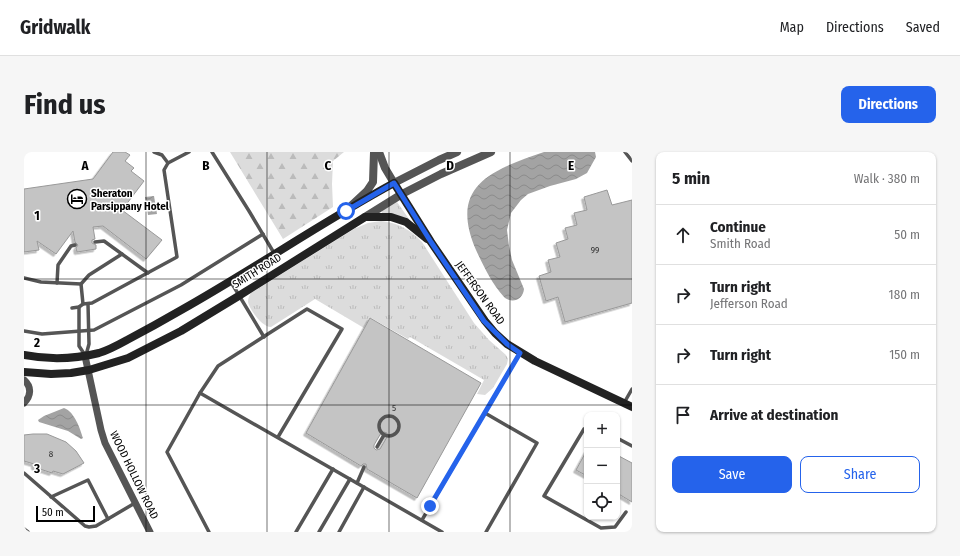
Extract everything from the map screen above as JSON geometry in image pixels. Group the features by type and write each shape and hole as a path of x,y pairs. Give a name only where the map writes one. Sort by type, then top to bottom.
{"main road":[{"name":"SMITH ROAD","path":"24,355 51,358 85,356 111,348 231,282 394,183"},
{"name":"JEFFERSON ROAD","path":"394,183 431,242 484,321 507,344 534,361 628,405"},
{"name":"SMITH ROAD","path":"24,372 51,374 89,370 133,356 181,331 365,217"},
{"path":"365,217 391,217 406,222 431,242"}],"street":[{"path":"346,211 367,191 373,182 374,152"},
{"name":"JEFFERSON ROAD","path":"379,152 385,168 394,183"},
{"name":"SMITH ROAD","path":"394,183 457,152"},
{"name":"SMITH ROAD","path":"365,217 402,194 441,174 491,152"},
{"name":"WOOD HOLLOW ROAD","path":"85,356 105,443 150,532"},
{"path":"24,380 27,382 30,391 29,396 24,403"}],"lane":[{"path":"154,152 162,155 168,163"},
{"path":"72,308 79,307 83,304 88,304 177,257 164,170 168,163 189,152"},
{"path":"212,152 275,254"},
{"path":"625,152 632,161"},
{"path":"24,331 42,334 94,330 181,284 263,234"},
{"path":"95,242 104,241 148,272"},
{"path":"57,283 58,265 71,246 76,245"},
{"path":"83,304 81,284 89,275 122,254"},
{"path":"24,278 41,282 81,284"},
{"path":"231,282 264,337"},
{"path":"85,356 88,344 88,304"},
{"path":"79,307 79,346 85,356"},
{"path":"209,532 166,452 200,393 218,366 307,309 342,329 278,437"},
{"path":"422,520 520,353"},
{"path":"628,405 632,389"},
{"path":"200,393 422,520 437,531 442,532"},
{"path":"485,413 537,443 486,532"},
{"path":"390,415 393,416 398,420 400,427 399,430 391,436 384,435 380,430 379,423 383,417 390,415"},
{"path":"584,429 544,496 600,528 615,527 626,512"},
{"path":"377,447 384,435"},
{"path":"620,440 632,446"},
{"path":"356,483 364,467"},
{"path":"296,532 333,469"},
{"path":"24,473 84,526 94,527 135,504"},
{"path":"319,532 350,479"},
{"path":"51,497 88,480 108,519"},
{"path":"339,532 364,487"},
{"path":"24,528 28,532"}],"green space":[{"path":"230,152 344,152 333,161 333,207 283,239"},
{"path":"397,202 409,219 408,220 393,214 382,213 382,211"},
{"path":"381,221 393,223 403,227 422,242 474,323 489,340 506,355 508,359 507,364 493,388 485,395 477,394 484,380 410,337 408,339 371,318 364,328 315,299 271,327 260,321 251,309 248,302 251,293 354,229 368,223"}],"water":[{"path":"544,152 595,152 596,157 587,173 576,179 528,194 521,200 511,213 507,230 509,246 512,260 524,289 522,296 517,300 510,300 504,297 496,286 476,250 469,228 468,210 472,195 480,183 492,174 508,166"},
{"path":"154,196 157,214 148,215 145,197"},
{"path":"64,408 74,417 83,438 81,439 68,431 39,422 38,420 44,416"}],"building":[{"name":"Sheraton Parsippany Hotel","path":"113,152 125,152 130,155 125,161 134,168 131,171 144,181 122,210 162,240 146,259 103,226 93,227 95,239 92,240 92,243 96,245 96,249 77,252 76,248 78,245 75,242 73,231 56,254 37,241 39,250 24,252 24,189 93,179"},
{"path":"607,190 612,205 632,200 632,303 565,322 558,297 546,301 539,276 551,272 548,260 560,257 556,243 568,239 565,228 577,225 574,213 587,210 584,197"},
{"path":"370,318 481,383 417,498 367,469 366,464 361,466 306,433","holes":["381,433 387,433 387,437 380,449 376,450 374,445"]},
{"path":"47,434 66,442 76,451 84,463 63,474 53,471 52,473 34,467 34,464 24,461 24,435"},
{"path":"584,455 584,474 576,470"},
{"path":"620,457 632,463 632,502 620,495"}],"place":[{"name":"Sheraton Parsippany Hotel","path":"77,199"}],"route":[{"path":"346,211 394,183 431,242 484,321 507,344 520,353 430,506"}]}
